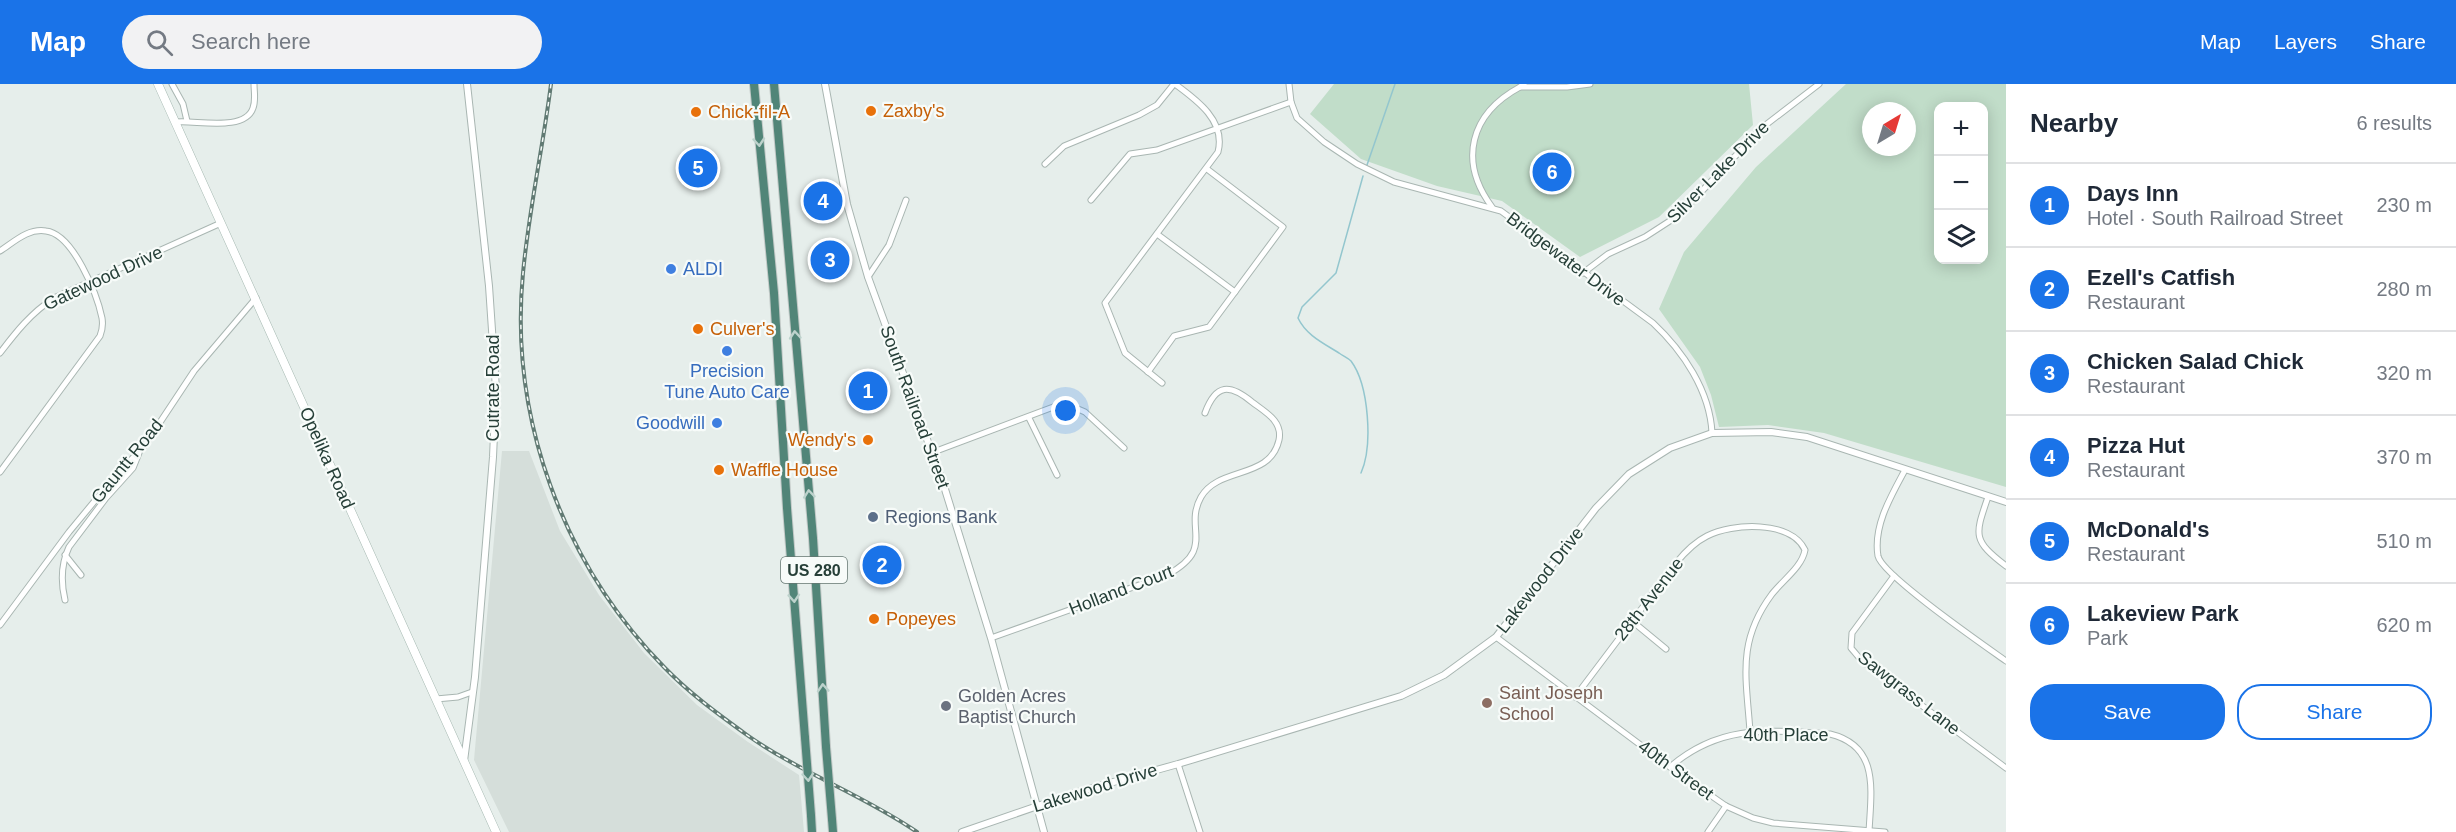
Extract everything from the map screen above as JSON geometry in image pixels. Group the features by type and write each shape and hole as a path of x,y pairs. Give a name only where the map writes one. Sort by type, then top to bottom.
{"highway":[{"name":"US 280","path":"754,84 774,293 786,508 812,832"},
{"name":"US 280","path":"774,84 812,528 833,832"}],"main road":[{"name":"Opelika Road","path":"158,84 496,832"}],"street":[{"path":"172,84 183,104 187,121"},
{"path":"177,122 234,122 247,117 254,106 254,84"},
{"name":"Cutrate Road","path":"464,761 469,735 493,457 496,389 489,286 467,84"},
{"name":"South Railroad Street","path":"825,84 847,204 868,277 944,486 990,638 1044,832"},
{"path":"1045,164 1064,146 1139,115 1157,105 1175,84 1198,101 1211,116 1217,128 1220,145 1218,152 1106,303 1122,347 1162,383"},
{"name":"Bridgewater Drive","path":"1289,84 1291,102 1297,118 1324,142 1375,174 1394,182 1501,211 1653,323 1667,336 1690,369 1709,405 1712,433"},
{"path":"1492,207 1481,192 1474,171 1471,150 1476,131 1487,113 1501,98 1522,85 1567,87 1590,84"},
{"name":"Silver Lake Drive","path":"1583,273 1608,254 1646,237 1679,215 1763,127 1819,84"},
{"path":"1091,200 1130,154 1157,150 1291,102"},
{"path":"1148,372 1174,336 1209,327 1283,227 1207,169"},
{"path":"868,277 890,245 906,200"},
{"name":"Gatewood Drive","path":"0,353 36,309 54,298 221,223"},
{"path":"0,251 21,236 34,231 47,231 60,235 69,244 89,282 103,320 100,336 0,472"},
{"path":"1156,234 1235,292"},
{"name":"Gauntt Road","path":"0,625 112,480 140,451 194,371 256,298"},
{"name":"Holland Court","path":"990,638 1167,575 1189,560 1195,548 1198,507 1203,494 1220,482 1264,464 1275,450 1280,438 1280,431 1274,419 1237,390 1224,389 1218,393 1208,403 1204,413"},
{"path":"931,453 1064,403 1073,405 1101,425 1124,448"},
{"path":"1029,418 1057,475"},
{"name":"Lakewood Drive","path":"962,832 1128,777 1401,696 1444,675 1496,637 1596,508 1629,474 1670,448 1712,433 1771,432 1808,437 2006,502"},
{"path":"65,600 62,580 65,555 85,525 137,462 140,451"},
{"path":"0,457 8,463"},
{"path":"1905,470 1888,501 1876,538 1879,560 1894,576 2006,662"},
{"path":"1988,497 1978,527 1980,540 1987,550 2006,566"},
{"name":"28th Avenue","path":"1575,696 1676,563 1690,548 1707,536 1726,529 1745,526 1766,528 1785,532 1797,538 1805,550 1800,563 1769,598 1758,615 1750,635 1745,655 1750,731"},
{"path":"65,555 81,575"},
{"name":"Sawgrass Lane","path":"1894,576 1852,633 1851,648 1862,661 2006,768"},
{"path":"0,610 7,615"},
{"path":"1632,621 1666,649"},
{"name":"40th Street","path":"1496,637 1726,806 1753,818 1773,823 1885,832"},
{"path":"436,699 458,697 472,692"},
{"name":"40th Place","path":"1670,767 1692,749 1705,743 1750,731 1830,734 1843,737 1855,744 1863,754 1868,766 1869,831"},
{"path":"1178,764 1200,832"},
{"path":"1707,832 1726,806"}],"shaded area":[{"path":"502,451 529,451 560,531 599,595 644,653 697,705 799,775 804,832 509,832 474,760"}],"green space":[{"path":"1334,84 1749,84 1753,125 1659,217 1580,257 1502,201 1437,186 1361,159 1310,114"},
{"path":"1846,84 2006,84 2006,487 1824,433 1768,425 1719,427 1711,395 1700,367 1659,309 1684,252 1756,167"}],"waterway":[{"path":"1367,165 1395,84"},
{"path":"1361,473 1365,461 1368,432 1365,400 1357,372 1351,361 1310,334 1298,318 1302,307 1336,273 1363,176"}],"railway":[{"path":"551,84 523,273 521,327 525,381 535,434 550,485 571,535 597,582 628,626 674,677 715,711 768,749 917,832"}],"place":[{"name":"Zaxby's","path":"871,111"},
{"name":"Chick-fil-A","path":"696,112"},
{"name":"McDonald's","path":"698,168"},
{"name":"Lakeview Park","path":"1552,172"},
{"name":"Pizza Hut","path":"823,201"},
{"name":"Chicken Salad Chick","path":"830,260"},
{"name":"ALDI","path":"671,269"},
{"name":"Culver's","path":"698,329"},
{"name":"Precision Tune Auto Care","path":"727,351"},
{"name":"Days Inn","path":"868,391"},
{"name":"Goodwill","path":"717,423"},
{"name":"Wendy's","path":"868,440"},
{"name":"Waffle House","path":"719,470"},
{"name":"Regions Bank","path":"873,517"},
{"name":"Ezell's Catfish","path":"882,565"},
{"name":"Popeyes","path":"874,619"},
{"name":"Saint Joseph School","path":"1487,703"},
{"name":"Golden Acres Baptist Church","path":"946,706"}]}
